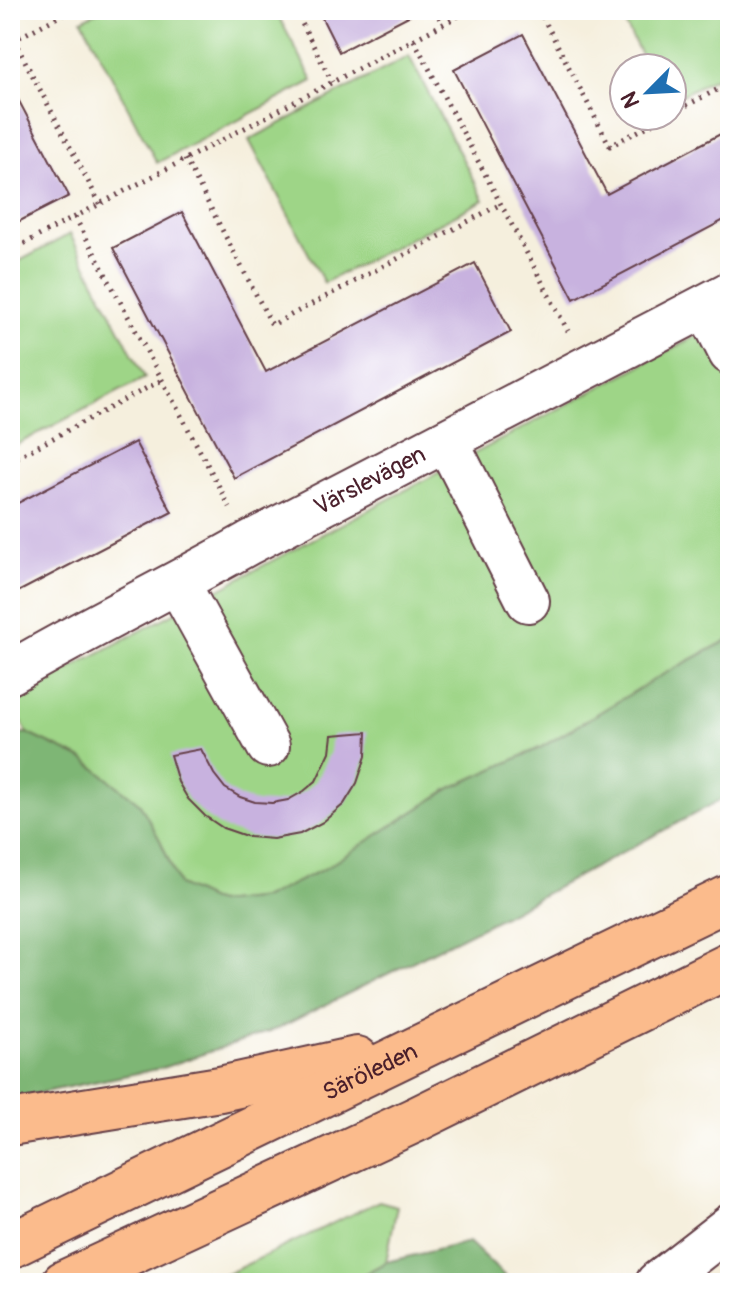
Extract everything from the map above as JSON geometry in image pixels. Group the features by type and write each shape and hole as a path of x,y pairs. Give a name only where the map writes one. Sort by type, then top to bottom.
{"main road":[{"name":"Säröleden","path":"10,1246 730,897"},
{"path":"64,1283 415,1120 730,965"},
{"path":"10,1123 220,1089 426,1044"}],"street":[{"name":"Värslevägen","path":"10,673 249,543 718,299"},
{"path":"718,299 730,353"},
{"path":"447,441 528,601"},
{"path":"178,583 268,746"},
{"path":"657,1283 730,1226"}],"path":[{"path":"71,10 14,40 100,204"},
{"path":"295,10 332,82"},
{"path":"435,10 443,24"},
{"path":"10,251 470,10"},
{"path":"539,10 610,146 637,132"},
{"path":"414,40 587,368"},
{"path":"688,105 730,83"},
{"path":"185,159 272,325 501,204"},
{"path":"75,217 249,543"},
{"path":"10,461 162,380"}],"green space":[{"path":"101,10 275,10 313,81 157,163 82,20"},
{"path":"618,10 730,10 730,70 688,92 688,52 640,52"},
{"path":"409,56 484,200 324,283 249,140"},
{"path":"70,234 145,378 10,448 10,266"},
{"path":"730,318 730,639 662,675 540,748 451,788 324,869 264,898 217,903 179,885 160,840 85,760 27,733 10,700"},
{"path":"730,639 730,795 496,920 279,1028 162,1068 10,1099 10,734 27,733 85,760 140,804 160,840 179,885 217,903 264,898 324,869 451,788 540,748 662,675"},
{"path":"379,1201 397,1206 386,1262 348,1283 208,1283"},
{"path":"469,1242 512,1283 349,1283 386,1262"}],"building":[{"path":"318,10 420,10 339,52"},
{"path":"523,34 607,194 730,129 730,217 574,299 454,70"},
{"path":"10,84 69,196 10,226"},
{"path":"182,212 266,372 475,263 511,332 234,478 113,248"},
{"path":"135,442 172,512 10,596 10,507"},
{"path":"367,732 366,756 357,783 344,804 323,822 300,834 273,839 249,837 223,828 205,816 188,799 178,782 170,755 201,749 225,788 255,802 272,803 288,800 316,781 330,752 332,735"}]}
